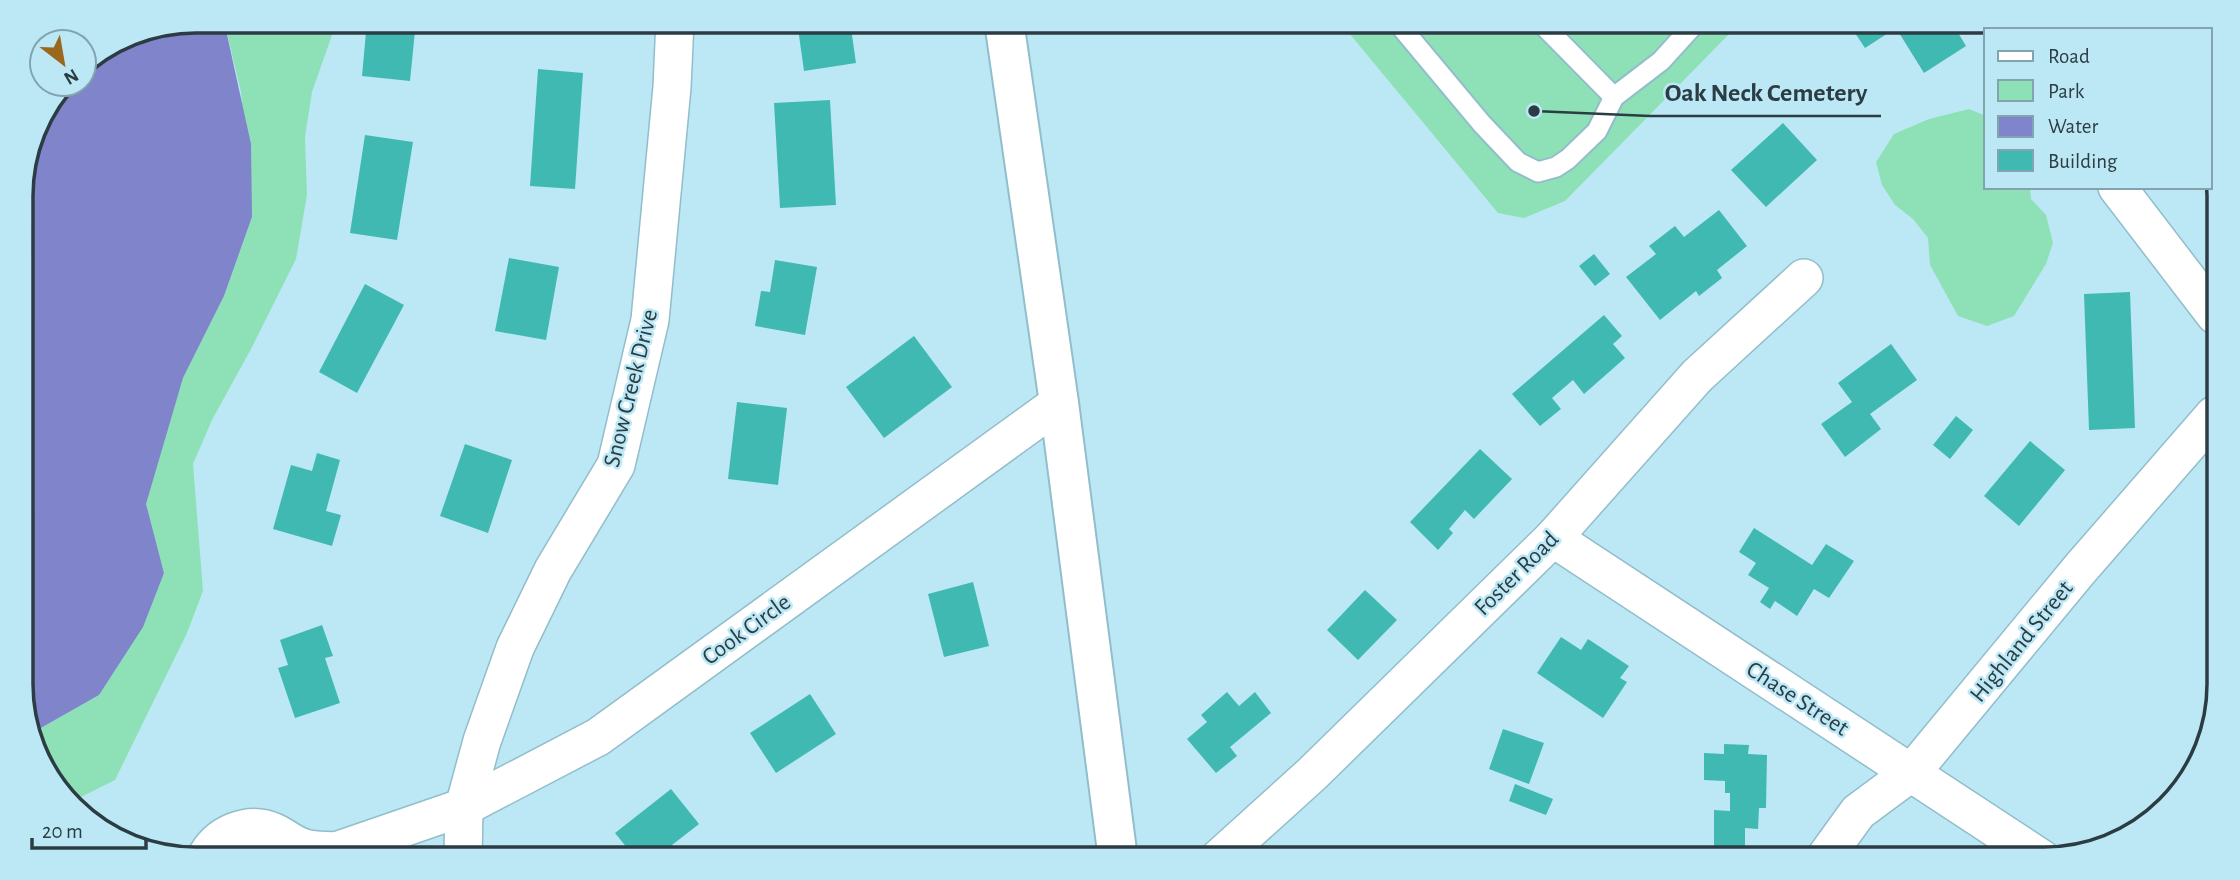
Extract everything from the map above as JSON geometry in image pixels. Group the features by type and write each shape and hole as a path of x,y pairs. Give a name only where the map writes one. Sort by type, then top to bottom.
{"street":[{"name":"Snow Creek Drive","path":"464,807 482,741 515,648 553,570 616,465 650,320 672,87 674,33"},
{"path":"1006,33 1059,403 1116,847"},
{"path":"2119,189 2207,303"},
{"name":"Foster Road","path":"1232,846 1312,774 1553,538 1697,376 1804,278"},
{"name":"Cook Circle","path":"354,847 464,807 598,737 1059,403"},
{"name":"Highland Street","path":"1833,846 1858,811 1912,772 2080,569 2207,423"},
{"name":"Chase Street","path":"1553,538 2022,846"},
{"path":"463,847 464,807"},
{"path":"212,847 223,837 239,830 257,828 274,832 302,847"}],"lane":[{"path":"1406,33 1482,124 1518,162 1538,172 1556,167 1568,159 1597,131 1614,97 1661,61 1683,33"},
{"path":"1551,33 1614,97"}],"green space":[{"path":"227,33 333,33 312,92 305,137 307,195 296,259 212,420 193,464 203,591 187,633 115,780 80,797 50,756 40,729 99,695 164,573 145,504 183,378 224,296 252,217 241,92"},
{"path":"1349,33 1730,33 1565,201 1524,218 1498,213"},
{"path":"1969,109 1984,115 1984,189 2030,189 2031,199 2046,215 2053,243 2046,264 2014,316 1987,326 1958,316 1930,265 1928,238 1913,219 1895,205 1882,185 1876,162 1894,134 1929,119"}],"water":[{"path":"227,33 251,144 252,217 224,296 183,378 146,504 164,573 143,627 99,695 40,729 33,684 34,185 39,154 55,115 66,98 98,98 98,66 124,50 175,35"}],"building":[{"path":"366,33 415,33 410,81 362,76"},
{"path":"799,33 852,33 856,63 804,71"},
{"path":"1855,33 1888,33 1865,48"},
{"path":"1899,33 1958,33 1966,46 1924,73"},
{"path":"538,69 583,73 575,189 530,186"},
{"path":"830,100 836,205 780,208 774,103"},
{"path":"1783,123 1817,160 1766,207 1731,170"},
{"path":"365,135 413,142 397,240 350,233"},
{"path":"1719,210 1747,246 1717,270 1722,278 1699,296 1696,291 1660,320 1626,277 1656,254 1649,246 1675,226 1684,237"},
{"path":"1594,254 1610,274 1595,286 1579,266"},
{"path":"509,258 559,267 546,340 495,331"},
{"path":"775,260 817,267 805,335 755,326 761,291 770,292"},
{"path":"365,284 404,305 357,393 319,372"},
{"path":"2130,292 2135,428 2089,430 2084,294"},
{"path":"1604,315 1622,336 1613,344 1625,358 1584,394 1573,380 1552,398 1561,409 1540,426 1512,394"},
{"path":"914,336 952,387 884,438 846,387"},
{"path":"1891,344 1917,380 1870,414 1881,429 1845,457 1821,424 1852,402 1838,383"},
{"path":"737,402 787,408 778,485 728,479"},
{"path":"1956,416 1973,430 1950,459 1933,445"},
{"path":"2030,441 2065,470 2019,526 1984,496"},
{"path":"465,444 512,460 488,533 440,516"},
{"path":"1480,449 1512,479 1474,519 1465,510 1449,529 1453,533 1438,550 1410,522"},
{"path":"317,453 340,460 326,511 341,515 332,546 273,529 291,465 312,471"},
{"path":"1754,528 1812,565 1826,544 1854,561 1829,598 1814,589 1797,616 1775,601 1770,609 1760,602 1769,588 1748,575 1756,563 1739,552"},
{"path":"973,582 989,646 944,657 928,594"},
{"path":"1365,590 1397,620 1358,660 1327,630"},
{"path":"322,625 333,656 325,658 340,703 295,718 278,668 288,665 280,640"},
{"path":"1561,637 1581,650 1588,639 1629,666 1620,678 1627,682 1603,718 1537,673"},
{"path":"1227,692 1239,706 1255,692 1271,713 1230,747 1237,756 1216,773 1187,739 1207,722 1201,715"},
{"path":"810,694 836,734 776,773 750,733"},
{"path":"1503,729 1544,743 1529,784 1489,769"},
{"path":"1724,744 1749,745 1748,754 1767,755 1766,808 1759,808 1758,829 1745,828 1745,846 1714,846 1714,810 1730,811 1730,793 1725,793 1725,781 1704,780 1704,753 1724,754"},
{"path":"1515,784 1553,799 1546,815 1509,801"},
{"path":"671,789 699,824 670,847 626,847 615,833"}],"place":[{"name":"Oak Neck Cemetery","path":"1534,111"}]}
